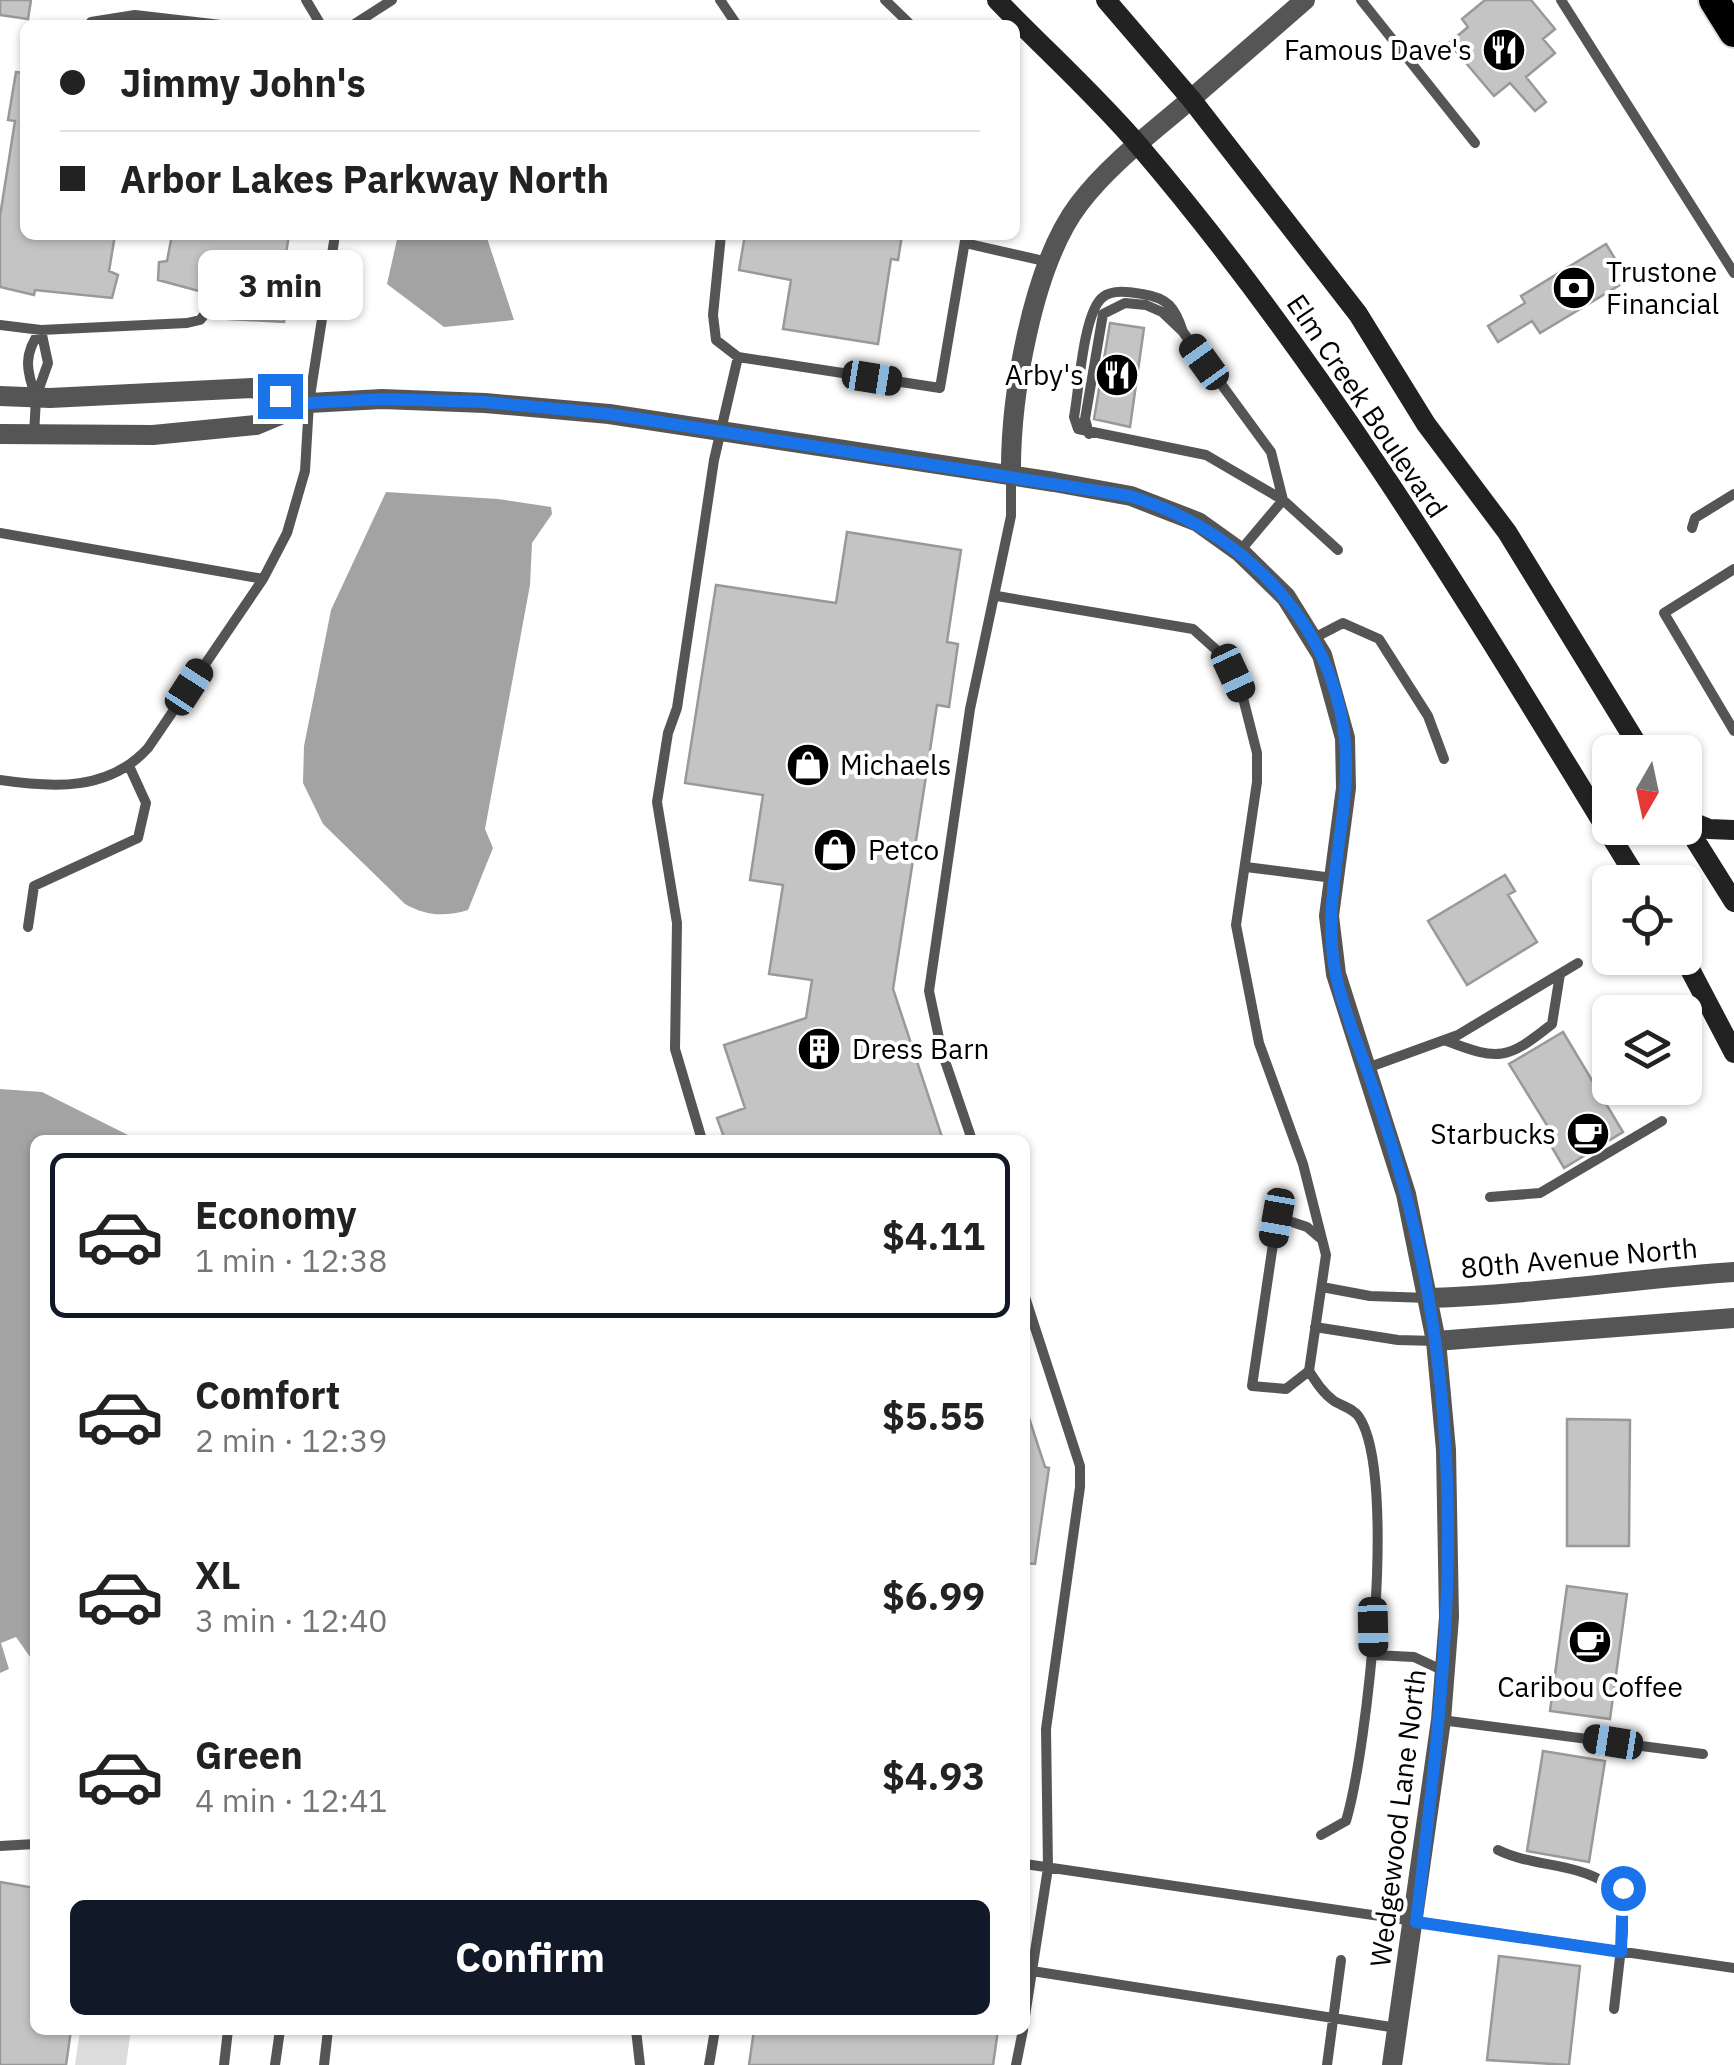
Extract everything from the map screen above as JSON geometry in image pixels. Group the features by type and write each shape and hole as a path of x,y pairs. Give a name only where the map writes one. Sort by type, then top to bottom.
{"highway":[{"path":"1714,0 1734,32"}],"main road":[{"name":"Elm Creek Boulevard","path":"997,0 1017,20"},
{"name":"Elm Creek Boulevard","path":"1106,0 1191,99 1358,314 1426,424 1507,532 1632,735"},
{"name":"Elm Creek Boulevard","path":"1020,23 1138,144 1228,256 1335,400 1627,865"},
{"path":"1702,828 1734,830"},
{"path":"1700,845 1734,899"},
{"path":"1693,975 1734,1053"}],"street":[{"path":"1011,476 1029,326 1048,262 1079,204 1138,144 1305,0"},
{"path":"0,396 252,388 308,403"},
{"name":"Wedgewood Lane North","path":"308,403 382,399 485,402 609,414 1011,476 1154,504 1198,522 1240,552 1286,597 1314,638 1334,691 1345,738 1346,788 1329,916 1336,974 1406,1194 1436,1341 1450,1506 1441,1720 1416,1922 1392,2065"},
{"path":"0,434 153,435 256,425 308,403"},
{"name":"80th Avenue North","path":"1428,1298 1554,1291 1620,1280 1734,1272"},
{"path":"1436,1341 1734,1318"}],"lane":[{"path":"370,0 371,14"},
{"path":"361,20 392,0"},
{"path":"884,0 906,20"},
{"path":"1360,0 1475,143"},
{"path":"1561,0 1734,274"},
{"path":"104,20 135,15 178,20"},
{"path":"0,780 60,788 130,768 263,579 287,534 304,471 308,403 334,240"},
{"path":"720,240 713,315 716,340 738,357 940,388 965,240"},
{"path":"969,240 1048,262"},
{"path":"1284,500 1271,452 1182,332 1176,309 1163,298 1116,292 1102,297 1091,316 1074,417 1078,429 1206,455 1284,500 1338,550"},
{"path":"0,325 41,330 186,323 200,320 220,297"},
{"path":"36,397 27,372 28,347 41,330"},
{"path":"34,435 36,397 48,363 41,330"},
{"path":"701,1135 675,1049 677,922 657,802 668,733 677,708 721,432 738,357"},
{"path":"970,1135 942,1052 929,990 973,694 1011,516 1011,476"},
{"path":"1692,528 1695,518 1734,494"},
{"path":"1240,552 1284,500"},
{"path":"0,533 263,579"},
{"path":"1734,569 1664,613 1734,732"},
{"path":"996,596 1193,629 1222,654 1242,694 1258,754 1236,924 1260,1043 1316,1206 1326,1255 1309,1372 1332,1400 1358,1414 1368,1438 1376,1531 1374,1655 1354,1795 1346,1821 1321,1835"},
{"path":"1314,638 1343,623 1379,639 1428,716 1444,760"},
{"path":"28,927 34,886 138,838 146,804 130,768"},
{"path":"1246,867 1332,878"},
{"path":"1367,1068 1446,1040 1578,963"},
{"path":"1446,1040 1487,1056 1505,1054 1552,1024 1560,974"},
{"path":"1490,1197 1540,1193 1662,1121"},
{"path":"1309,1372 1286,1388 1252,1386 1277,1218 1306,1227 1320,1239"},
{"path":"1322,1287 1370,1296 1428,1298"},
{"path":"1030,1312 1080,1466 1073,1550 1046,1729 1048,1868 1030,1984"},
{"path":"1315,1326 1398,1340 1436,1341"},
{"path":"1374,1655 1414,1657 1445,1672"},
{"path":"1441,1720 1703,1754"},
{"path":"0,1846 30,1844"},
{"path":"1498,1850 1517,1859 1583,1869 1606,1883"},
{"path":"1030,1865 1734,1968"},
{"path":"1614,2009 1623,1888"},
{"path":"1327,2065 1341,1960"},
{"path":"1032,1971 1398,2028"},
{"path":"224,2065 227,2035"},
{"path":"275,2065 279,2035"},
{"path":"324,2065 327,2035"},
{"path":"637,2035 640,2065"},
{"path":"710,2065 714,2035"},
{"path":"1016,2065 1022,2035"}],"shaded area":[{"path":"397,240 488,240 514,320 444,327 387,284"},
{"path":"386,492 498,499 551,507 552,514 532,543 530,585 485,829 493,848 468,910 451,914 428,913 405,904 323,824 303,783 304,746 331,610"},
{"path":"0,1089 42,1092 128,1135 30,1135 30,1657 16,1637 1,1643 9,1669 0,1673"},
{"path":"79,2035 130,2035 126,2065 75,2065"}],"building":[{"path":"0,0 31,0 28,19 0,15"},
{"name":"Famous Dave's","path":"1485,0 1531,0 1555,29 1543,39 1555,53 1526,77 1546,102 1535,111 1510,83 1494,96 1449,43 1468,27 1462,19"},
{"path":"16,72 20,72 20,240 114,240 109,271 118,275 112,298 35,290 34,295 0,287 0,216 15,121 8,120"},
{"path":"171,240 288,240 279,296 288,299 284,322 229,319 233,297 224,290 210,294 158,280 159,262 167,261"},
{"path":"744,240 901,240 898,260 891,259 878,344 783,329 791,280 739,270"},
{"name":"Trustone Financial","path":"1606,244 1628,280 1540,333 1532,321 1498,342 1488,326 1525,303 1521,296"},
{"name":"Arby's","path":"1110,323 1144,328 1130,427 1094,419"},
{"path":"847,532 961,550 947,642 958,644 949,707 937,705 893,989 941,1135 723,1135 717,1118 745,1108 724,1045 806,1018 812,980 769,974 783,885 750,880 763,795 685,783 716,585 836,603"},
{"path":"1505,875 1515,891 1508,895 1537,942 1467,985 1428,921"},
{"path":"1563,1032 1592,1080 1592,1105 1607,1105 1623,1132 1564,1168 1547,1139 1553,1135 1509,1064"},
{"path":"1567,1419 1630,1420 1629,1546 1567,1546"},
{"path":"1030,1421 1045,1467 1049,1468 1035,1564 1030,1564"},
{"path":"1567,1586 1627,1594 1610,1719 1550,1711"},
{"path":"1543,1751 1605,1761 1589,1862 1527,1851"},
{"path":"0,1882 30,1887 30,2035 70,2035 66,2065 0,2065"},
{"path":"1499,1956 1580,1966 1569,2065 1487,2060"},
{"path":"753,2035 997,2035 993,2065 749,2065"}],"place":[{"name":"Famous Dave's","path":"1504,50"},
{"name":"Trustone Financial","path":"1574,288"},
{"name":"Arby's","path":"1117,375"},
{"name":"Michaels","path":"808,765"},
{"name":"Petco","path":"835,850"},
{"name":"Dress Barn","path":"819,1049"},
{"name":"Starbucks","path":"1588,1134"},
{"name":"Caribou Coffee","path":"1590,1642"}],"route":[{"path":"280,396 308,403 382,399 485,402 609,414 1054,482 1130,496 1176,512 1198,522 1269,577 1314,638 1334,691 1345,738 1346,788 1329,916 1336,974 1406,1194 1436,1341 1450,1506 1449,1618 1441,1720 1416,1922 1621,1952 1623,1888"}]}
